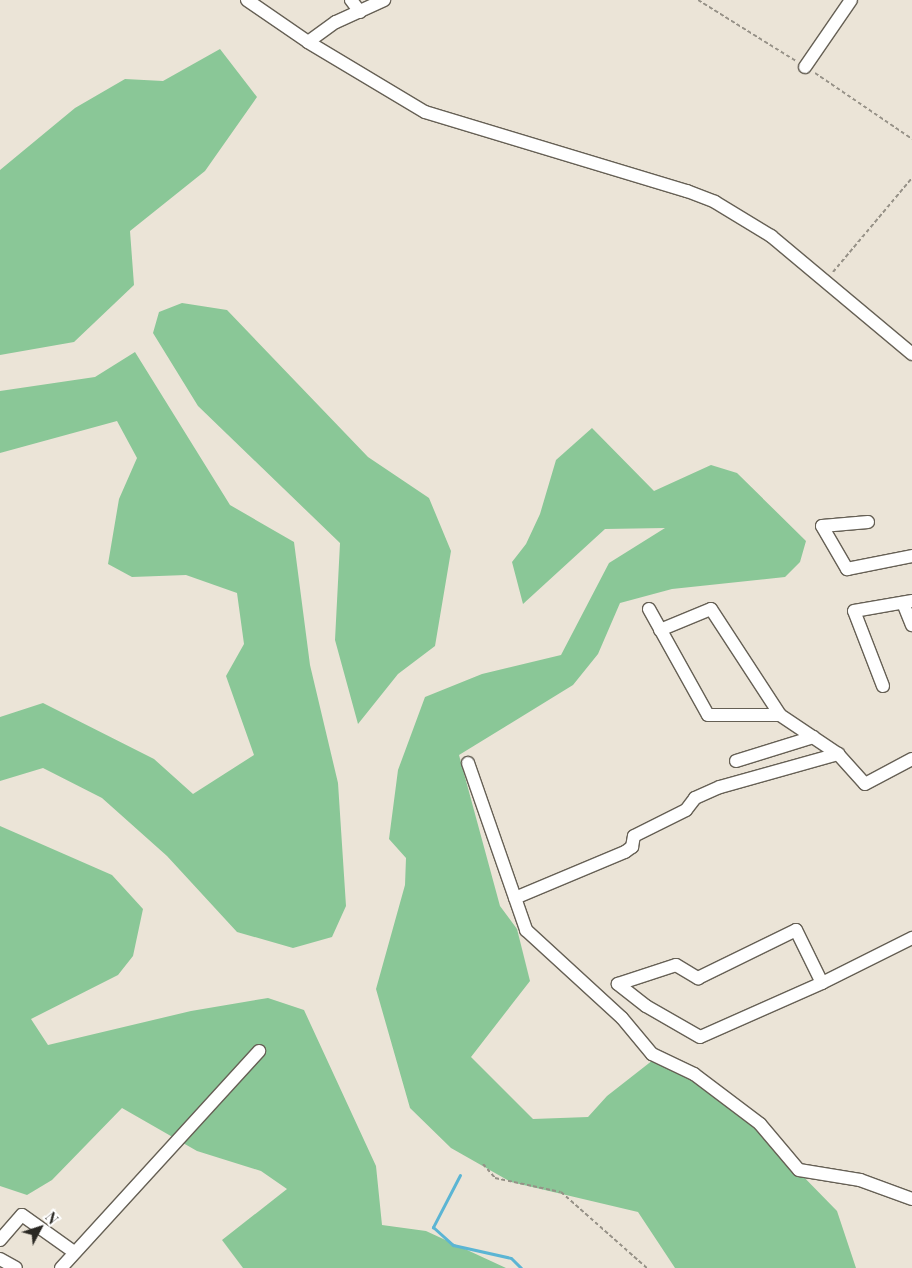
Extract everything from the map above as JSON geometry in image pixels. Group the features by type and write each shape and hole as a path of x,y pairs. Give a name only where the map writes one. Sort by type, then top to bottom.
{"street":[{"path":"247,0 308,42 425,112 687,191 715,202 771,236 912,354"},
{"path":"351,0 360,12"},
{"path":"308,42 336,22 384,0"},
{"path":"805,67 851,0"},
{"path":"868,522 822,526 847,569 912,556"},
{"path":"883,686 854,612 908,602 912,625"},
{"path":"649,609 708,715 732,713 780,715"},
{"path":"660,630 711,609 780,715 838,754 865,784 912,758"},
{"path":"736,761 813,737"},
{"path":"515,898 625,852 632,847 634,836 686,810 695,798 720,787 838,754"},
{"path":"468,763 526,930 622,1018 652,1054 694,1074 760,1124 799,1170 860,1180 912,1199"},
{"path":"822,983 796,930 698,978 676,965 618,984 646,1006 700,1038 822,983 912,938"},
{"path":"61,1268 259,1051"},
{"path":"0,1240 22,1215 74,1252"},
{"path":"0,1258 16,1268"}],"path":[{"path":"825,282 912,178"},
{"path":"483,1164 495,1178 561,1192 647,1268"}],"green space":[{"path":"220,49 257,97 205,171 130,231 134,285 74,342 0,355 0,170 75,108 125,79 163,81"},
{"path":"182,303 227,310 368,457 429,498 451,551 435,646 398,674 358,724 335,640 340,543 198,406 153,333 159,312"},
{"path":"135,352 230,505 294,542 310,665 338,783 346,906 332,937 293,948 237,932 167,856 102,798 43,768 0,781 0,717 43,703 154,759 193,794 254,755 226,676 244,644 237,593 186,575 132,577 108,564 119,499 137,458 117,421 0,453 0,391 95,377"},
{"path":"592,428 654,491 711,465 737,473 806,541 800,562 785,577 672,589 620,603 598,654 573,685 459,755 500,906 517,929 530,981 471,1057 533,1119 588,1117 607,1096 653,1060 700,1071 837,1211 856,1268 675,1268 638,1212 511,1182 451,1148 410,1108 376,989 405,885 406,858 389,839 398,770 425,697 482,674 561,655 609,563 665,528 605,529 523,604 512,562 526,544 540,514 556,460"},
{"path":"0,826 112,875 143,909 133,956 118,975 31,1019 48,1045 191,1011 268,998 304,1010 376,1166 382,1225 426,1231 506,1268 243,1268 222,1240 287,1189 261,1171 197,1151 122,1108 52,1180 27,1195 0,1186"}],"waterway":[{"path":"460,1175 433,1227 453,1245 511,1258 521,1268"}]}
